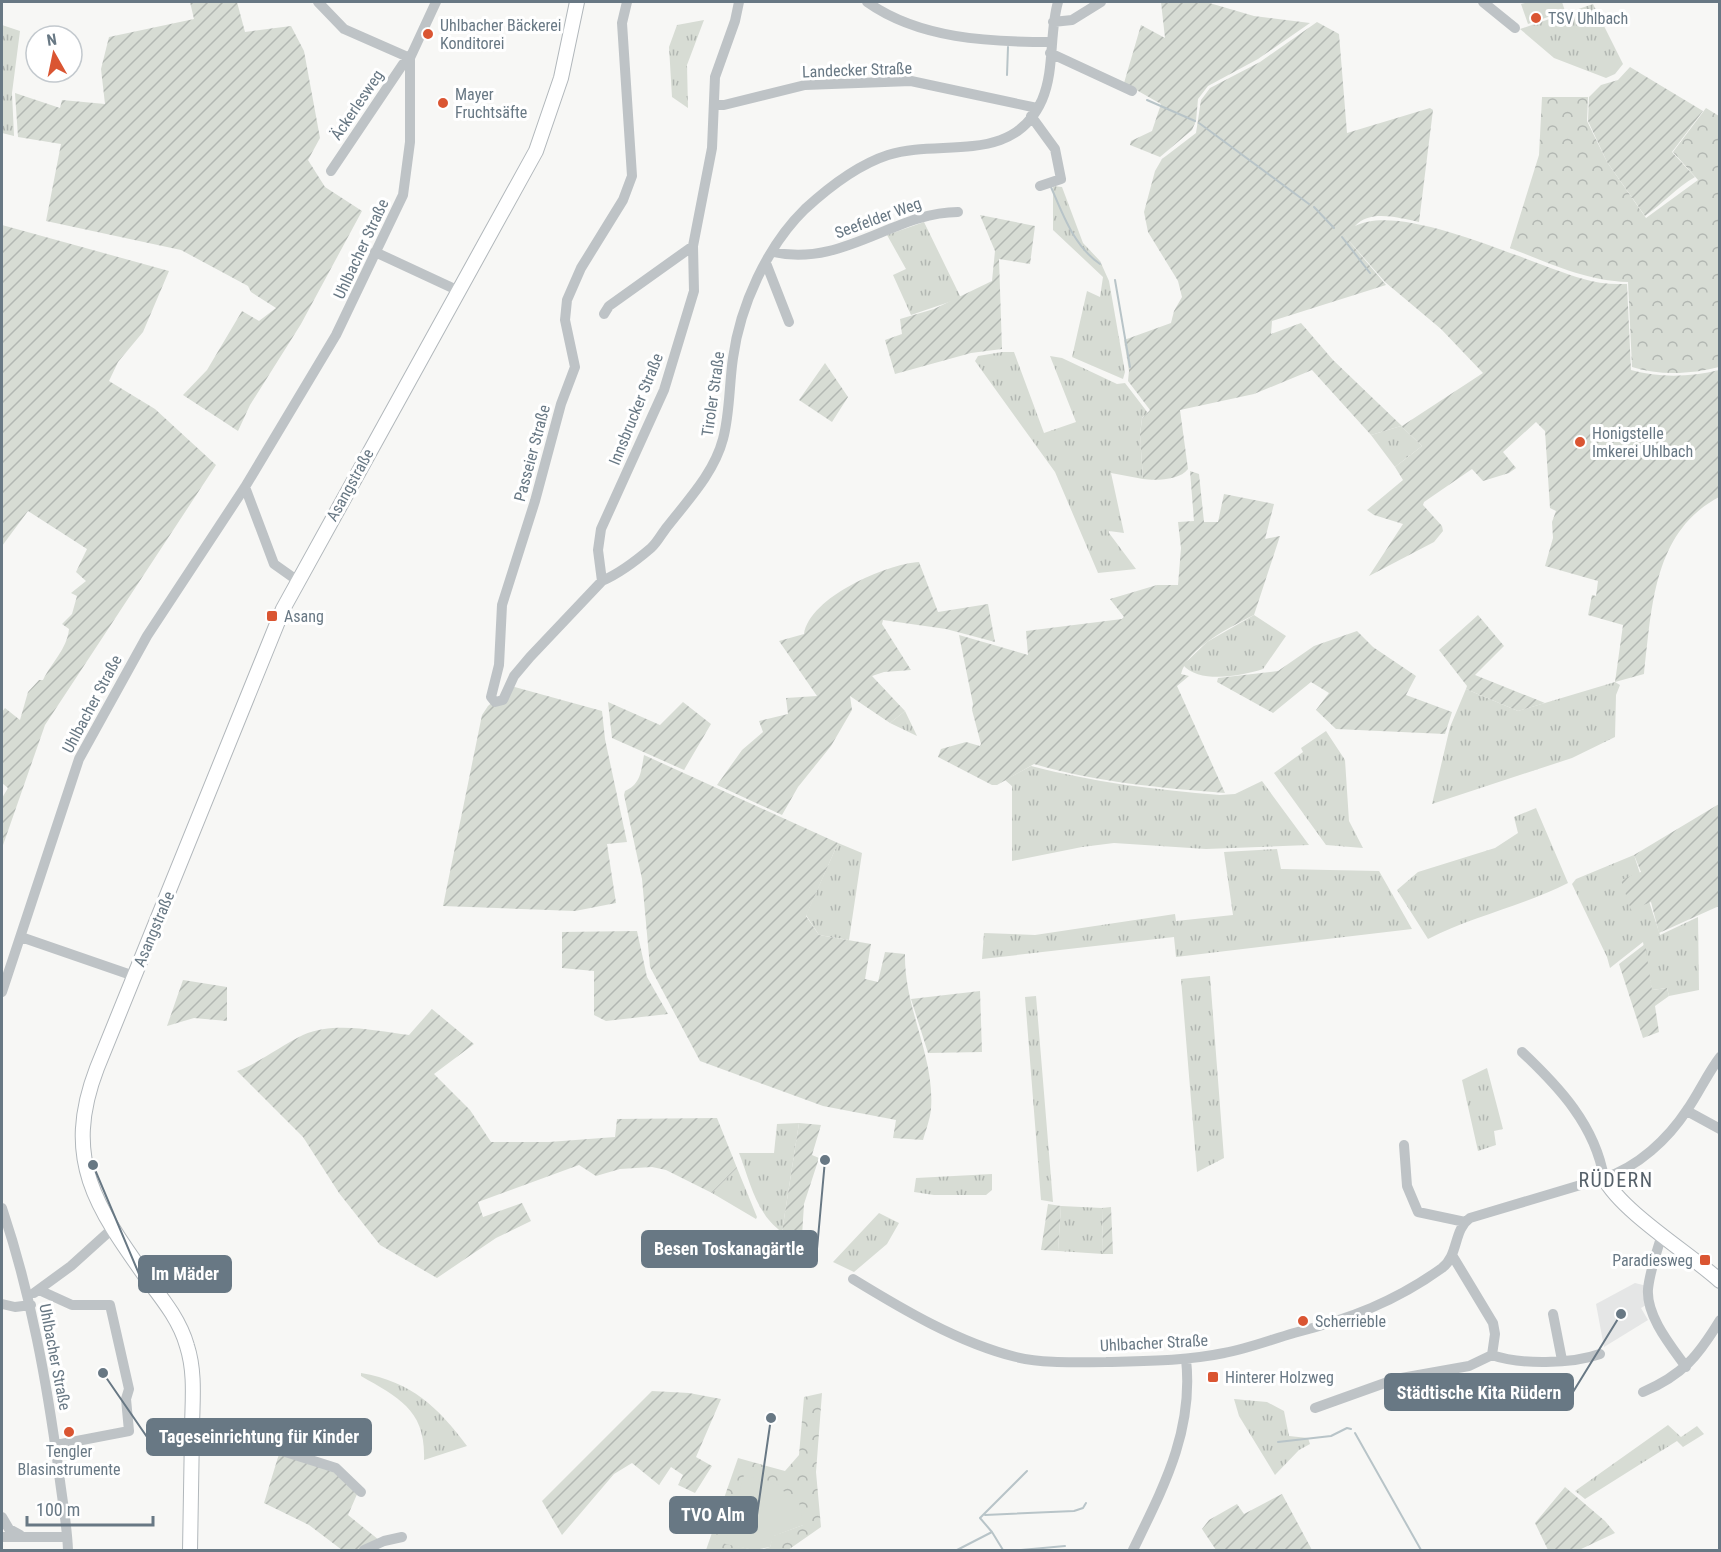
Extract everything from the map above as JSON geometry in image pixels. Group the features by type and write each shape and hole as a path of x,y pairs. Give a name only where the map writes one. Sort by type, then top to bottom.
{"street":[{"path":"318,2 344,29 410,58"},
{"name":"Uhlbacher Straße","path":"2,992 79,759 147,636 245,487 336,335 403,195 407,175 410,58 436,2"},
{"name":"Asangstraße","path":"190,1551 193,1373 183,1332 112,1229 96,1198 84,1162 83,1115 90,1086 273,630 536,151 561,78 578,2"},
{"name":"Passeier Straße","path":"627,2 622,23 632,176 621,204 581,268 567,300 565,320 575,367 561,404 535,501 502,605 499,662 492,701 504,699 512,679 530,657 602,581 651,548"},
{"name":"Innsbrucker Straße","path":"602,581 598,550 601,529 664,390 694,291 693,246 712,148 711,116 714,105 715,77 739,2"},
{"path":"867,2 888,16 976,40 1050,48 1132,91"},
{"path":"1040,186 1061,180 1055,149 1034,112 1046,85 1053,22 1058,2"},
{"path":"1053,22 1072,20 1101,2"},
{"path":"1483,2 1515,28"},
{"name":"Äckerlesweg","path":"331,171 403,64 410,58"},
{"name":"Landecker Straße","path":"714,105 724,105 805,85 910,81 1034,112"},
{"name":"Tiroler Straße","path":"651,548 703,480 719,452 726,425 732,366 739,328 766,263 794,221 835,184 866,165 911,150 986,146 1005,138 1034,112"},
{"name":"Seefelder Weg","path":"773,252 786,255 842,249 930,215 958,212"},
{"path":"604,314 609,306 693,246"},
{"path":"375,252 459,291"},
{"path":"766,263 789,322"},
{"path":"245,487 274,564 298,581"},
{"name":"Asangstraße","path":"21,937 134,976"},
{"path":"1522,1052 1573,1105 1588,1132 1604,1178 1613,1191 1719,1281"},
{"path":"1404,1145 1407,1186 1418,1212 1465,1222 1492,1210 1604,1178 1626,1169 1644,1157 1687,1111 1719,1057"},
{"path":"1687,1111 1719,1129"},
{"name":"Uhlbacher Straße","path":"2,1208 20,1262 29,1301 56,1444 68,1551"},
{"name":"Uhlbacher Straße","path":"853,1279 891,1302 944,1328 1016,1357 1074,1362 1186,1359 1227,1353 1350,1318 1378,1306 1439,1269 1452,1255 1465,1222"},
{"path":"2,1304 15,1307 29,1301 112,1229"},
{"path":"1662,1234 1649,1285 1649,1299 1660,1327 1686,1367"},
{"path":"1452,1255 1493,1323 1495,1334 1492,1355"},
{"path":"39,1290 72,1305 110,1305 129,1389 126,1399 129,1431 56,1444"},
{"path":"1552,1314 1562,1360"},
{"path":"1643,1392 1671,1379 1686,1367 1719,1320"},
{"path":"1315,1408 1396,1379 1469,1366 1492,1355 1503,1359 1580,1360 1600,1354"},
{"path":"1133,1551 1176,1458 1189,1387 1186,1359"},
{"path":"192,1429 229,1434 336,1468 361,1492"},
{"path":"2,1516 9,1529 21,1535"},
{"path":"2,1537 21,1535 68,1537"},
{"path":"364,1551 384,1541 402,1537"}],"shaded area":[{"path":"1635,1283 1647,1286 1648,1304 1641,1308 1648,1320 1604,1347 1596,1304"}],"green space":[{"path":"190,2 237,2 245,32 291,26 304,51 320,138 308,160 325,187 362,211 301,324 250,405 238,431 183,395 207,370 242,311 259,321 276,308 251,292 248,286 181,250 46,221 61,144 18,137 15,93 60,108 62,100 105,104 101,69 109,37 194,19"},
{"path":"1161,2 1206,2 1254,16 1310,23 1258,59 1208,86 1198,99 1196,121 1192,130 1160,157 1130,145 1131,141 1152,131 1161,104 1124,83 1141,25 1165,38"},
{"name":"TSV Uhlbach","path":"1562,2 1565,11 1528,24 1521,4"},
{"path":"1593,4 1623,64 1615,74 1606,78 1554,58 1520,29"},
{"path":"704,20 687,65 688,108 672,97 669,47 677,25"},
{"path":"1317,22 1339,34 1347,133 1430,108 1433,110 1419,222 1377,216 1361,221 1355,226 1377,220 1405,222 1471,239 1591,281 1627,284 1631,370 1675,376 1719,370 1719,497 1697,512 1681,530 1668,551 1654,598 1644,674 1615,682 1623,625 1588,615 1592,595 1596,596 1598,581 1545,566 1553,538 1552,522 1556,511 1550,508 1545,431 1536,422 1503,452 1516,468 1509,473 1483,481 1472,469 1424,502 1423,505 1442,526 1443,531 1434,542 1369,576 1403,524 1374,515 1367,510 1403,480 1395,467 1422,446 1401,426 1371,435 1312,370 1254,394 1180,410 1188,469 1174,478 1143,479 1140,435 1142,419 1150,410 1128,381 1129,371 1124,340 1171,323 1174,311 1182,297 1178,281 1148,232 1144,212 1155,171 1162,159 1196,133 1201,100 1210,88 1260,62","holes":["1343,234 1385,282 1441,329 1483,373 1402,426 1333,360 1301,323 1271,334 1272,321 1386,285"]},
{"path":"2,25 20,31 12,93 14,136 2,133"},
{"path":"1630,67 1703,111 1672,152 1695,177 1645,216 1607,162 1588,121 1589,97 1601,85 1618,80"},
{"path":"1542,97 1588,97 1587,121 1607,162 1646,218 1698,180 1673,152 1706,108 1719,116 1719,367 1676,373 1654,372 1632,367 1628,282 1582,275 1510,248 1539,155"},
{"path":"1053,186 1062,187 1083,243 1100,261 1109,281 1125,372 1123,379 1072,357 1087,291 1100,297 1103,277 1053,230"},
{"path":"980,215 1035,226 1030,264 999,259 1002,349 971,353 895,374 885,340 902,334 900,319 934,309 992,281 995,251"},
{"path":"924,222 961,298 911,315 893,275 906,269 887,235"},
{"path":"2,225 169,271 143,332 118,362 109,381 155,409 216,465 45,725 2,848 2,798 8,788 2,783 2,712 5,708 20,720 28,692 39,680 43,680 62,649 69,629 62,624 72,614 77,596 71,593 86,581 76,572 87,549 28,511 2,546"},
{"path":"1014,352 1044,433 1076,422 1050,356 1062,358 1117,384 1125,383 1148,413 1142,418 1140,435 1143,479 1111,473 1124,533 1109,531 1109,533 1136,569 1098,573 1055,472 975,361 978,356"},
{"path":"825,363 848,397 832,422 799,400"},
{"path":"1401,426 1422,446 1395,467 1371,435"},
{"path":"1190,471 1199,474 1204,522 1218,522 1224,494 1274,504 1265,539 1280,536 1254,615 1212,639 1192,655 1181,674 1189,676 1177,686 1225,793 1105,780 1034,764 997,785 992,785 938,757 941,749 966,742 980,746 981,744 972,710 973,704 959,635 1028,655 1026,631 1122,619 1124,617 1110,599 1157,585 1178,585 1181,548 1178,522 1194,521"},
{"path":"919,562 938,612 988,604 995,642 946,629 883,620 882,624 911,670 884,672 872,676 905,711 890,723 850,696 852,710 831,746 798,787 782,815 717,785 742,750 763,732 759,721 788,714 786,698 817,696 779,641 804,634 809,620 820,607 851,585 888,569"},
{"path":"1254,615 1286,636 1263,669 1221,677 1199,675 1183,665 1207,642"},
{"path":"1478,615 1504,646 1475,675 1545,703 1518,711 1466,689 1467,686 1439,650"},
{"path":"1357,631 1373,647 1416,676 1406,695 1452,712 1445,734 1336,729 1316,710 1329,693 1311,682 1273,713 1217,682 1218,678 1278,671 1314,646"},
{"path":"1615,682 1620,685 1616,695 1615,737 1572,758 1432,804 1450,727 1466,689 1518,711"},
{"path":"511,686 602,711 605,739 627,842 607,844 616,903 575,911 443,906 482,715 488,706"},
{"path":"608,702 660,725 683,702 711,724 684,770 612,738"},
{"path":"905,711 917,736 890,723"},
{"path":"1326,731 1345,760 1349,821 1363,848 1326,845 1274,773 1303,752 1301,748"},
{"path":"644,755 838,843 806,916 819,935 871,944 865,979 878,982 885,952 905,954 909,994 931,1089 930,1113 923,1140 893,1138 896,1120 823,1106 700,1061 650,967 642,879 624,795 625,791 637,781"},
{"path":"1031,766 1124,785 1220,795 1235,794 1262,781 1309,845 1206,849 1114,843 1012,861 1012,786 1005,780"},
{"path":"1719,804 1719,906 1659,933 1651,902 1631,910 1621,880 1641,872 1634,855"},
{"path":"1536,808 1568,883 1428,939 1397,890 1418,872 1495,848 1518,833 1514,817"},
{"path":"838,843 862,853 849,940 819,935 806,915"},
{"path":"1277,849 1281,869 1379,871 1412,929 1176,957 1174,937 982,959 984,933 1035,935 1175,914 1176,921 1233,915 1224,852"},
{"path":"1634,855 1660,935 1698,917 1699,990 1669,996 1667,988 1652,990 1643,942 1610,968 1607,957 1572,884 1576,879"},
{"path":"637,931 647,977 668,1014 606,1021 594,1015 594,971 562,968 562,932"},
{"path":"1645,944 1652,990 1667,988 1669,996 1655,1006 1659,1032 1643,1038 1619,964"},
{"path":"1210,976 1224,1158 1197,1172 1181,979"},
{"path":"183,980 227,987 227,1021 194,1018 167,1026"},
{"path":"980,991 982,1052 928,1053 911,999"},
{"path":"1036,996 1053,1202 1041,1200 1025,997"},
{"path":"432,1009 474,1044 434,1074 470,1110 491,1142 549,1142 615,1137 617,1119 717,1118 737,1168 712,1193 666,1170 652,1167 620,1169 596,1176 579,1165 478,1202 483,1217 522,1203 531,1221 496,1238 437,1278 380,1245 339,1193 303,1137 237,1071 303,1035 316,1031 356,1028 409,1035"},
{"path":"1487,1068 1503,1129 1494,1131 1496,1145 1478,1151 1462,1080"},
{"path":"799,1123 782,1232 773,1225 760,1206 739,1153 774,1153 777,1124"},
{"path":"799,1123 821,1125 812,1155 819,1158 804,1204 802,1236 799,1241 782,1232"},
{"path":"737,1168 757,1217 756,1219 712,1193"},
{"path":"992,1174 992,1190 986,1195 934,1195 914,1192 916,1178"},
{"path":"1048,1204 1061,1206 1058,1251 1041,1250"},
{"path":"1061,1206 1102,1208 1103,1254 1058,1251"},
{"path":"1111,1207 1113,1254 1103,1254 1102,1208"},
{"path":"879,1213 899,1223 887,1244 854,1272 833,1262"},
{"path":"361,1373 395,1383 422,1398 445,1419 467,1446 424,1460 423,1443 415,1417 398,1399 361,1376"},
{"path":"652,1391 689,1393 721,1399 696,1457 712,1466 695,1493 678,1485 683,1475 671,1467 659,1485 632,1463 614,1474 562,1535 542,1501"},
{"path":"822,1393 816,1472 821,1527 788,1550 760,1550 770,1547 773,1536 803,1525 725,1543 754,1550 706,1550 738,1458 785,1471 799,1455 804,1397"},
{"path":"1234,1399 1267,1402 1284,1411 1289,1436 1308,1438 1310,1444 1299,1450 1275,1475 1239,1416"},
{"path":"1668,1425 1681,1437 1697,1426 1704,1434 1683,1447 1677,1441 1585,1499 1575,1491"},
{"path":"279,1454 335,1469 358,1492 348,1515 379,1540 360,1550 342,1550 309,1525 264,1503"},
{"path":"744,1475 780,1485 783,1491 798,1496 803,1525 774,1536 770,1547 754,1550 725,1544"},
{"path":"1565,1487 1605,1521 1615,1533 1579,1550 1548,1550 1535,1523"},
{"path":"1282,1494 1312,1550 1216,1550 1202,1529 1209,1520 1237,1504 1244,1514"}],"waterway":[{"path":"1007,75 1008,47"},
{"path":"1147,100 1195,121"},
{"path":"1199,123 1309,204"},
{"path":"1051,187 1076,239 1100,264"},
{"path":"1314,207 1334,228"},
{"path":"1342,237 1370,273"},
{"path":"1115,280 1130,367"},
{"path":"1278,1442 1331,1436 1347,1428 1351,1429"},
{"path":"1355,1433 1421,1550"},
{"path":"957,1550 992,1532 980,1518 1027,1471"},
{"path":"985,1515 1074,1511 1083,1508 1086,1503"},
{"path":"992,1532 1003,1550"},
{"path":"1021,1550 1065,1546"}],"place":[{"name":"TSV Uhlbach","path":"1536,18"},
{"name":"Uhlbacher Bäckerei Konditorei","path":"428,34"},
{"name":"Mayer Fruchtsäfte","path":"443,103"},
{"name":"Honigstelle Imkerei Uhlbach","path":"1580,442"},
{"name":"Asang","path":"272,616"},
{"name":"Besen Toskanagärtle","path":"825,1160"},
{"name":"Im Mäder","path":"93,1165"},
{"name":"Paradiesweg","path":"1705,1260"},
{"name":"Städtische Kita Rüdern","path":"1621,1314"},
{"name":"Scherrieble","path":"1303,1321"},
{"name":"Tageseinrichtung für Kinder","path":"103,1373"},
{"name":"Hinterer Holzweg","path":"1213,1377"},
{"name":"TVO Alm","path":"771,1418"},
{"name":"Tengler Blasinstrumente","path":"69,1432"}],"district":[{"name":"RÜDERN","path":"1616,1180"}]}
